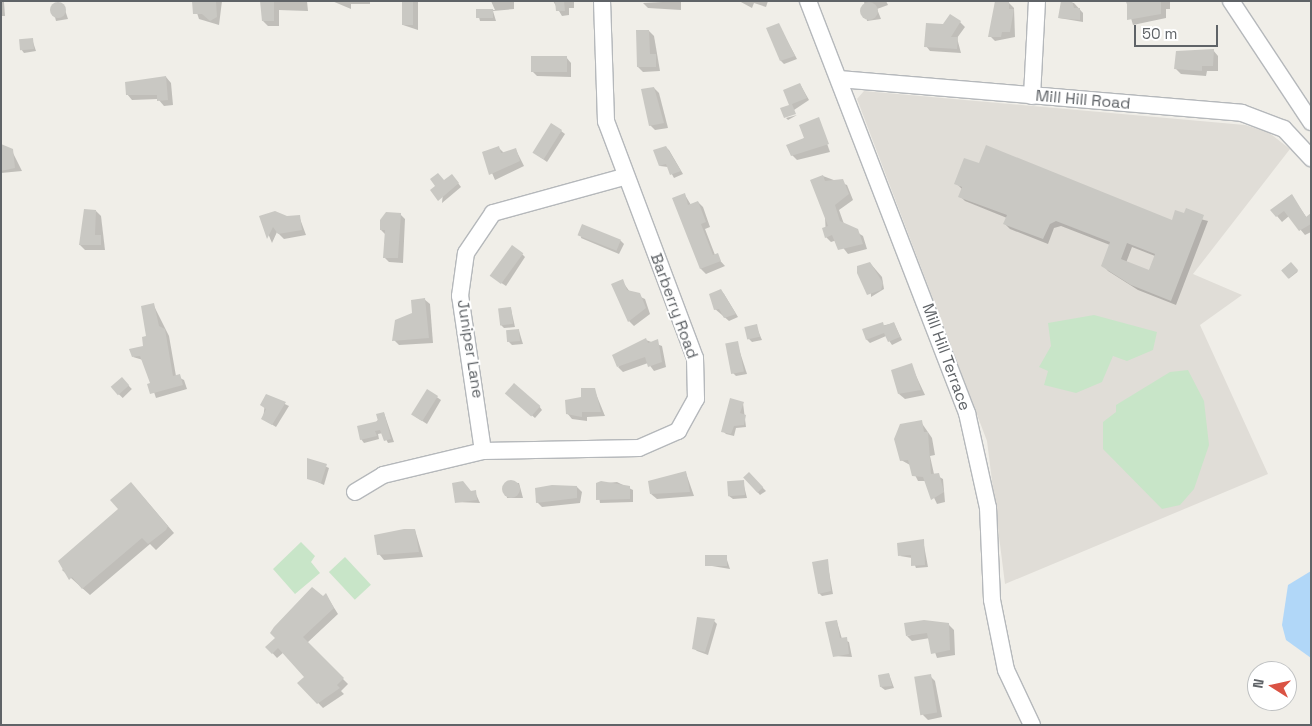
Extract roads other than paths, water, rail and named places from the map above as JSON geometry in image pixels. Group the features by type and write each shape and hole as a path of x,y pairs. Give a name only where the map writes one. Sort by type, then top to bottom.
{"street":[{"name":"Barberry Road","path":"355,492 383,475 483,451 639,448 678,431 696,399 695,358 624,177 606,121 602,1"},
{"name":"Mill Hill Terrace","path":"808,1 967,413 988,508 997,626 1006,670 1032,725"},
{"path":"1032,96 1037,1"},
{"path":"1231,1 1311,122"},
{"name":"Mill Hill Road","path":"839,79 1242,113 1284,129 1311,158"},
{"name":"Juniper Lane","path":"483,451 460,296 466,253 493,213 624,177"}],"water":[{"path":"1311,571 1311,658 1286,640 1282,625 1288,585"}]}
